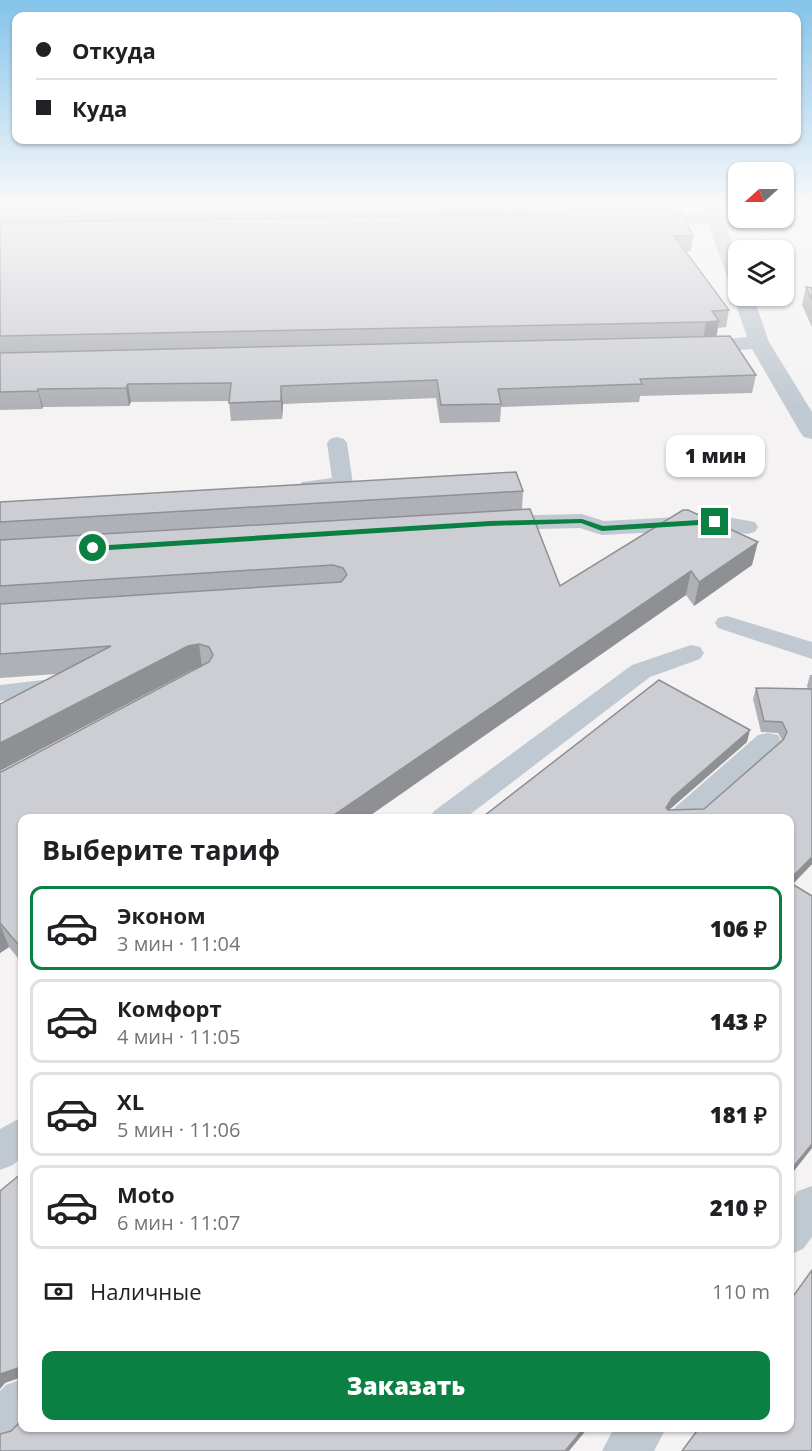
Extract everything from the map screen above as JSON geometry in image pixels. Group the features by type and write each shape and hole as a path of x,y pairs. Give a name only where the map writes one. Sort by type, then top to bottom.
{"street":[{"path":"746,306 759,342 812,432"},
{"path":"667,348 759,342"}],"lane":[{"path":"284,488 343,484 337,443"},
{"path":"478,524 582,521 602,528 715,522 747,527"},
{"path":"727,623 812,651"},
{"path":"451,814 641,671 691,654"},
{"path":"0,693 43,688"},
{"path":"687,814 768,742"},
{"path":"0,1152 18,1138"},
{"path":"794,1228 812,1205"},
{"path":"0,1421 18,1405"},
{"path":"625,1451 640,1432"}],"building":[{"path":"0,273 701,273 729,310 712,311 719,321 706,322 0,336"},
{"path":"806,287 812,288 812,300"},
{"path":"730,336 756,375 640,379 642,384 498,389 501,404 441,405 437,380 281,386 281,401 229,403 231,383 128,384 126,388 0,392 0,353"},
{"path":"516,472 523,491 0,522 0,502"},
{"path":"530,509 560,586 683,510 688,510 758,542 699,582 691,571 335,814 18,814 18,944 0,923 0,772 209,662 213,655 209,647 199,644 188,646 0,743 0,704 111,646 0,654 0,604 341,582 347,575 343,568 333,565 0,586 0,540"},
{"path":"659,680 750,730 672,798 666,808 668,810 704,809 783,740 787,732 782,722 764,721 756,688 812,689 812,857 794,875 794,814 486,814"},
{"path":"794,885 812,896 812,1144 794,1166"},
{"path":"18,1176 18,1368 0,1374 0,1191"},
{"path":"812,1270 812,1451 682,1451 696,1432 794,1432 794,1295"},
{"path":"18,1424 18,1432 581,1432 565,1451 0,1451 0,1434 11,1431"}],"route":[{"path":"93,548 490,523 582,521 602,528 715,522"}]}
